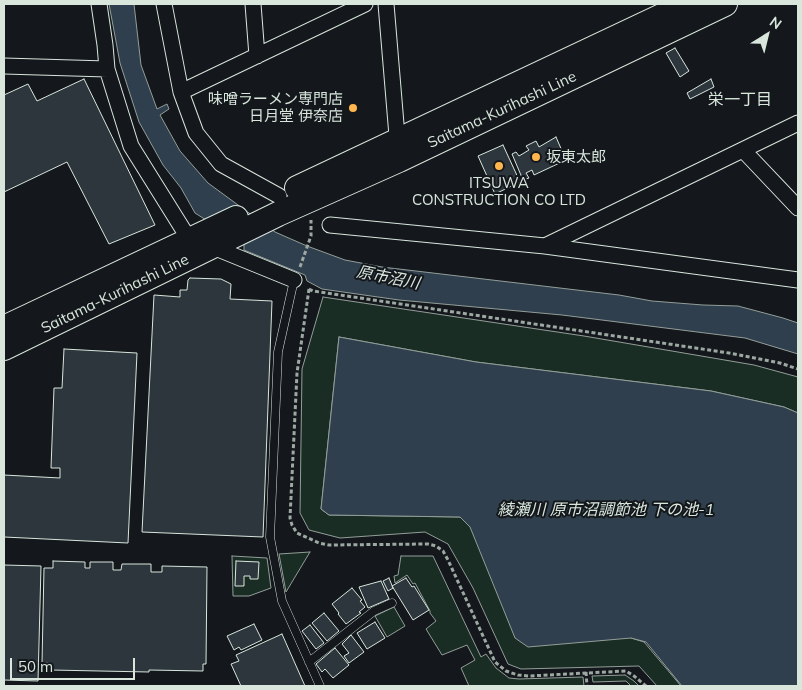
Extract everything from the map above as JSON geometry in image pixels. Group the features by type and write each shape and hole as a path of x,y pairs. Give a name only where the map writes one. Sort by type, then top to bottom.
{"main road":[{"name":"Saitama-Kurihashi Line","path":"398,150 687,4"},
{"name":"Saitama-Kurihashi Line","path":"4,348 218,238 274,205 726,4"},
{"name":"Saitama-Kurihashi Line","path":"4,328 190,239 218,238"}],"street":[{"path":"98,4 106,45 107,69 130,146 190,239"},
{"path":"164,4 181,92 196,133 221,164 274,205"},
{"path":"253,4 257,56"},
{"path":"181,92 365,4"},
{"path":"386,4 398,150"},
{"path":"4,66 107,69"},
{"path":"545,246 798,123"},
{"path":"742,150 798,208"},
{"path":"330,226 545,246 798,280"},
{"path":"218,238 296,277"}],"lane":[{"path":"296,277 278,352 270,537 282,601 320,686"},
{"path":"308,662 374,611 392,603"}],"path":[{"path":"311,236 296,277 313,291 729,353 780,363 798,369"},
{"path":"309,289 296,373 290,518 297,534 318,543 329,545 428,544 436,546 443,551 448,560 491,656 506,672 518,676 529,676 626,671 646,686"},
{"path":"586,672 587,686"}],"green space":[{"path":"323,297 584,336 754,365 798,377 798,413 784,407 711,391 476,362 339,337 321,509 329,515 460,517 470,527 631,638 644,642 681,686 657,686 639,666 521,669 508,664 473,588 448,544 425,532 340,538 309,530 300,513 302,369"},
{"path":"310,552 286,592 279,554"},
{"path":"232,556 267,558 271,588 249,596 233,596"},
{"path":"401,556 433,556 481,657 486,654 496,668 509,678 583,677 584,686 469,686 461,668 475,660 467,645 442,655 426,629 436,621 415,583 413,584 407,575 395,583 394,576 398,575"},
{"path":"394,607 405,626 387,637 375,616"},
{"path":"625,675 639,686 631,686 626,681 593,682 592,676"}],"water":[{"name":"原市沼川","path":"109,4 134,4 141,65 157,109 167,104 169,109 160,115 180,151 208,183 275,232 345,260 382,267 619,295 652,301 738,306 798,323 798,354 745,338 562,315 399,300 322,289 307,281 305,275 244,250 244,244 195,213 181,188 163,165 139,122 120,63"},
{"name":"綾瀬川 原市沼調節池 下の池-1","path":"339,337 476,362 711,391 784,407 798,413 798,686 682,686 646,642 631,638 528,647 515,638 470,527 460,517 329,515 321,509"}],"building":[{"path":"675,48 689,71 680,77 666,53"},
{"path":"84,79 155,225 109,244 67,162 4,192 4,95 28,84 37,101"},
{"path":"711,79 714,87 690,99 687,93"},
{"path":"556,137 566,160 534,175 532,170 526,173 529,178 523,180 512,154 516,152 519,156 529,150 526,146 536,141 539,147"},
{"path":"503,145 520,182 495,194 478,156"},
{"path":"190,278 221,279 231,284 230,299 272,301 263,537 142,532 154,295 180,297 180,290 187,290"},
{"path":"64,349 137,353 128,543 4,537 4,475 60,478 60,468 51,468 54,388 62,388"},
{"path":"53,561 85,562 85,568 90,568 90,562 113,562 113,570 121,570 122,564 151,564 151,572 162,572 162,566 207,567 206,664 203,664 203,671 51,670 51,663 42,663 44,568 53,568"},
{"path":"236,561 259,562 258,579 250,579 250,576 244,576 244,586 235,586"},
{"path":"4,565 41,566 38,681 4,680"},
{"path":"389,578 393,588 388,591 383,581"},
{"path":"406,578 412,587 414,586 429,610 413,620 392,586"},
{"path":"381,581 389,599 368,608 359,587"},
{"path":"352,588 365,607 359,612 361,613 346,624 332,604"},
{"path":"324,613 339,631 327,641 312,623"},
{"path":"375,622 385,638 367,649 357,633"},
{"path":"254,624 262,640 241,650 239,647 234,650 227,636"},
{"path":"310,625 324,643 316,649 302,631"},
{"path":"282,634 305,686 241,686 231,664 239,661 236,655"},
{"path":"351,635 364,652 349,663 344,656 349,653 342,644"},
{"path":"335,648 349,665 333,678 325,669 322,672 316,664"}],"place":[{"name":"味噌ラーメン専門店 日月堂 伊奈店","path":"353,108"},
{"name":"坂東太郎","path":"536,157"},
{"name":"ITSUWA CONSTRUCTION CO LTD","path":"499,166"}],"district":[{"name":"栄一丁目","path":"740,100"}]}
